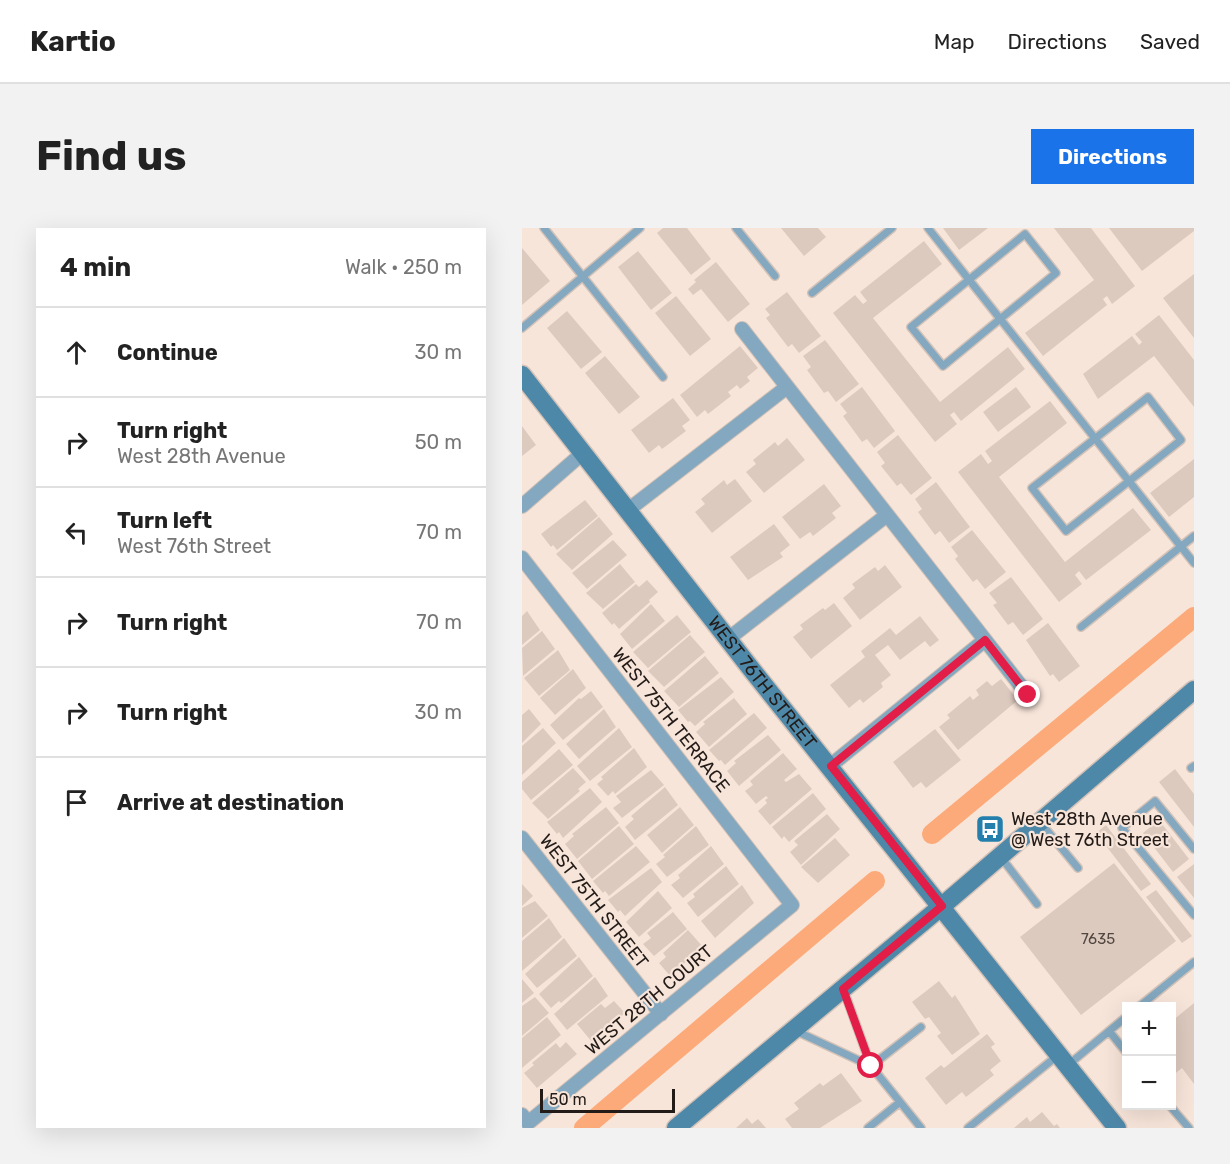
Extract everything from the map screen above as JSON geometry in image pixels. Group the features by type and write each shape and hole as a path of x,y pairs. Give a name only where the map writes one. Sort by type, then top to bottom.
{"street":[{"path":"742,329 1028,695"},
{"name":"WEST 76TH STREET","path":"522,375 728,639 1117,1128"},
{"path":"628,510 787,387"},
{"path":"522,506 584,452"},
{"path":"728,639 887,515"},
{"name":"WEST 75TH TERRACE","path":"522,558 792,905"},
{"path":"831,766 985,640"},
{"path":"676,1128 1193,693"},
{"name":"WEST 75TH STREET","path":"522,838 661,1014"},
{"name":"WEST 28TH COURT","path":"525,1119 661,1014 792,905"}],"lane":[{"path":"544,228 663,377"},
{"path":"522,328 640,228"},
{"path":"736,228 775,276"},
{"path":"812,293 892,228"},
{"path":"928,228 1194,563"},
{"path":"1024,234 1056,273 1000,319 943,366 911,327 1024,234"},
{"path":"1148,397 1181,440 1129,481 1066,531 1032,488 1148,397"},
{"path":"1081,627 1194,536"},
{"path":"1194,849 1155,801 1122,828 1194,915"},
{"path":"1040,822 1078,868"},
{"path":"1000,856 1037,903"},
{"path":"1145,1002 1194,962"},
{"path":"843,989 871,1066 921,1128"},
{"path":"968,1128 1122,1020"},
{"path":"871,1066 921,1027"},
{"path":"794,1030 871,1066"},
{"path":"1109,1031 1122,1047"},
{"path":"868,1128 900,1102"},
{"path":"1173,1110 1189,1128"}],"building":[{"path":"663,228 687,228 711,259 691,275 657,233"},
{"path":"781,228 818,228 826,237 804,256"},
{"path":"943,228 988,228 959,250"},
{"path":"1054,228 1091,228 1135,286 1112,304 1107,296 1103,299 1107,305 1043,356 1025,333 1094,280"},
{"path":"1109,228 1194,228 1194,231 1142,271"},
{"path":"924,241 942,264 873,318 940,402 1008,347 1025,369 961,421 954,412 950,415 957,424 935,442 833,313 855,295 863,304 867,301 860,292"},
{"path":"522,248 550,281 522,305"},
{"path":"638,251 672,293 651,310 618,267"},
{"path":"716,262 750,304 728,322 701,289 693,295 688,289 696,282 694,280"},
{"path":"1194,274 1194,338 1163,298"},
{"path":"787,292 821,336 799,353 792,344 788,347 766,318 770,315 765,309"},
{"path":"676,296 711,339 690,356 655,313"},
{"path":"567,311 602,352 581,369 547,328"},
{"path":"1159,315 1194,360 1194,407 1154,356 1098,399 1083,374 1132,336 1139,345 1142,342 1135,334"},
{"path":"825,340 859,384 836,402 828,391 824,393 807,370 811,367 803,356"},
{"path":"740,346 758,368 747,377 750,381 740,389 737,385 728,392 731,396 708,414 705,410 697,417 680,395"},
{"path":"605,356 640,397 619,414 585,373"},
{"path":"862,387 895,431 874,448 867,439 862,442 843,416 847,413 840,404"},
{"path":"1016,387 1031,407 998,432 983,412"},
{"path":"673,398 690,420 682,426 686,431 662,449 659,445 649,453 631,430"},
{"path":"1050,401 1067,423 999,477 1065,562 1133,508 1151,530 1086,580 1079,571 1075,575 1082,584 1059,602 958,472 981,454 988,464 992,461 985,451"},
{"path":"522,426 536,445 522,456"},
{"path":"898,435 932,478 911,495 901,483 897,486 881,466 885,463 877,452"},
{"path":"787,438 805,460 764,493 746,472 756,464 753,460 775,442 778,446"},
{"path":"1194,459 1194,497 1169,517 1150,493"},
{"path":"735,479 752,501 712,533 695,512 705,504 701,499 724,480 727,485"},
{"path":"936,482 970,527 949,543 940,531 935,535 918,512 922,509 915,499"},
{"path":"824,484 841,506 832,513 836,518 813,536 810,532 800,539 782,517"},
{"path":"585,500 598,516 557,550 553,545 551,547 541,534"},
{"path":"599,517 613,534 572,570 556,554"},
{"path":"774,524 790,545 780,553 783,557 748,580 730,557"},
{"path":"972,530 1006,572 985,589 977,579 973,582 955,559 958,556 951,547"},
{"path":"613,540 627,555 587,589 572,573"},
{"path":"620,564 635,582 603,609 586,593"},
{"path":"885,565 902,587 860,620 843,598 855,588 852,584 875,567 878,571"},
{"path":"1011,577 1043,619 1023,635 1013,622 1008,625 993,605 997,603 989,593"},
{"path":"647,580 658,592 619,629 614,623 612,625 602,613 636,584 639,587"},
{"path":"834,603 852,626 811,659 793,637 803,629 800,625"},
{"path":"651,604 665,621 632,649 620,634"},
{"path":"527,611 540,630 522,645 522,616"},
{"path":"677,615 691,632 648,668 633,652"},
{"path":"920,616 939,640 930,647 925,641 900,660 888,645 875,655 891,675 881,683 883,687 863,703 860,699 849,708 830,685 865,657 861,651 890,628 896,635"},
{"path":"1048,623 1080,666 1059,682 1053,674 1050,676 1026,640"},
{"path":"542,631 555,649 523,676 522,648"},
{"path":"690,635 705,652 664,687 648,671"},
{"path":"558,650 570,670 539,696 524,678"},
{"path":"705,656 719,673 679,707 664,691"},
{"path":"573,669 586,688 555,715 540,698"},
{"path":"721,677 734,692 695,726 690,721 688,722 678,710"},
{"path":"1001,679 1018,700 958,750 939,727 950,718 947,715 970,696 973,700 979,695 976,690 987,681 992,686"},
{"path":"591,691 603,707 563,740 550,725 579,698 581,699"},
{"path":"734,698 747,714 709,747 696,732 705,724 703,722"},
{"path":"529,709 541,724 522,743 522,715"},
{"path":"604,709 616,727 579,759 566,744"},
{"path":"754,713 767,728 725,765 709,750"},
{"path":"543,728 556,743 522,775 522,746"},
{"path":"619,728 632,747 590,781 577,766"},
{"path":"935,729 961,760 926,788 921,782 913,788 893,762"},
{"path":"768,735 781,750 739,786 727,771 736,763 734,761"},
{"path":"634,748 647,767 615,794 613,791 608,796 597,784 603,779 601,777"},
{"path":"559,749 573,765 531,800 522,789 522,782"},
{"path":"783,753 797,769 784,780 786,782 799,774 812,789 770,825 758,811 767,803 765,800 768,798 766,796 756,804 745,791 753,785 750,781"},
{"path":"573,768 586,782 578,789 580,791 548,819 532,803"},
{"path":"1175,769 1194,794 1194,827 1159,782"},
{"path":"651,770 664,785 622,818 613,808 621,802 616,796"},
{"path":"665,787 678,805 635,840 625,827 634,819 631,816"},
{"path":"590,788 602,802 563,838 547,822"},
{"path":"813,793 826,809 789,842 784,836 782,839 772,827"},
{"path":"606,807 619,823 577,859 565,844 574,836 572,834"},
{"path":"680,807 694,825 662,853 647,835"},
{"path":"827,814 840,829 801,865 790,852 798,845 794,841"},
{"path":"1159,820 1189,859 1173,872 1143,833"},
{"path":"1106,825 1151,884 1141,891 1096,833"},
{"path":"619,826 634,844 592,879 578,861"},
{"path":"696,826 709,845 667,877 656,864"},
{"path":"835,838 850,855 818,883 801,867"},
{"path":"636,846 650,862 609,896 605,891 603,893 593,881"},
{"path":"711,846 724,864 683,898 671,885 680,878 678,875"},
{"path":"1114,863 1176,941 1081,1015 1020,937"},
{"path":"1194,864 1194,898 1177,877"},
{"path":"726,866 739,884 698,917 687,903 695,897 693,894"},
{"path":"651,868 662,882 625,916 620,910 618,912 608,900"},
{"path":"522,884 533,896 522,906"},
{"path":"742,885 754,903 715,938 701,921"},
{"path":"1156,890 1192,936 1182,943 1146,897"},
{"path":"658,891 672,908 639,937 626,922"},
{"path":"535,901 548,916 522,938 522,908"},
{"path":"673,912 687,929 654,956 643,944 651,938 647,933"},
{"path":"549,918 562,937 522,971 522,941"},
{"path":"688,930 703,947 670,976 659,963 666,957 663,953"},
{"path":"564,938 577,956 537,988 525,974"},
{"path":"579,957 593,976 561,1003 559,1001 551,1008 539,994"},
{"path":"595,977 608,996 567,1030 554,1014"},
{"path":"522,979 534,993 522,1003"},
{"path":"939,981 952,998 955,995 980,1034 952,1055 937,1036 941,1033 929,1017 925,1019 912,1002"},
{"path":"535,997 549,1013 522,1036 522,1006"},
{"path":"614,1001 625,1013 592,1042 577,1024 601,1004 605,1008"},
{"path":"1194,1003 1194,1084 1182,1068 1176,1073 1176,1018"},
{"path":"547,1017 561,1035 522,1068 522,1038"},
{"path":"987,1034 995,1044 991,1047 1001,1061 990,1070 994,1075 966,1097 962,1092 946,1105 925,1078 941,1065 944,1068"},
{"path":"566,1042 577,1054 537,1088 524,1073 534,1065 532,1063 556,1043 560,1048"},
{"path":"841,1073 862,1101 820,1128 792,1128 785,1119 799,1109 794,1103 820,1083 823,1086"},
{"path":"1042,1112 1054,1126 1057,1124 1060,1128 1014,1128 1027,1117 1030,1122"},
{"path":"747,1118 752,1124 758,1119 766,1128 736,1128"}],"waterway":[{"path":"932,834 1194,617"},
{"path":"584,1128 875,881"}],"place":[{"name":"West 28th Avenue @ West 76th Street","path":"990,829"}],"route":[{"path":"871,1066 843,989 942,906 831,766 985,640 1028,695"}]}
